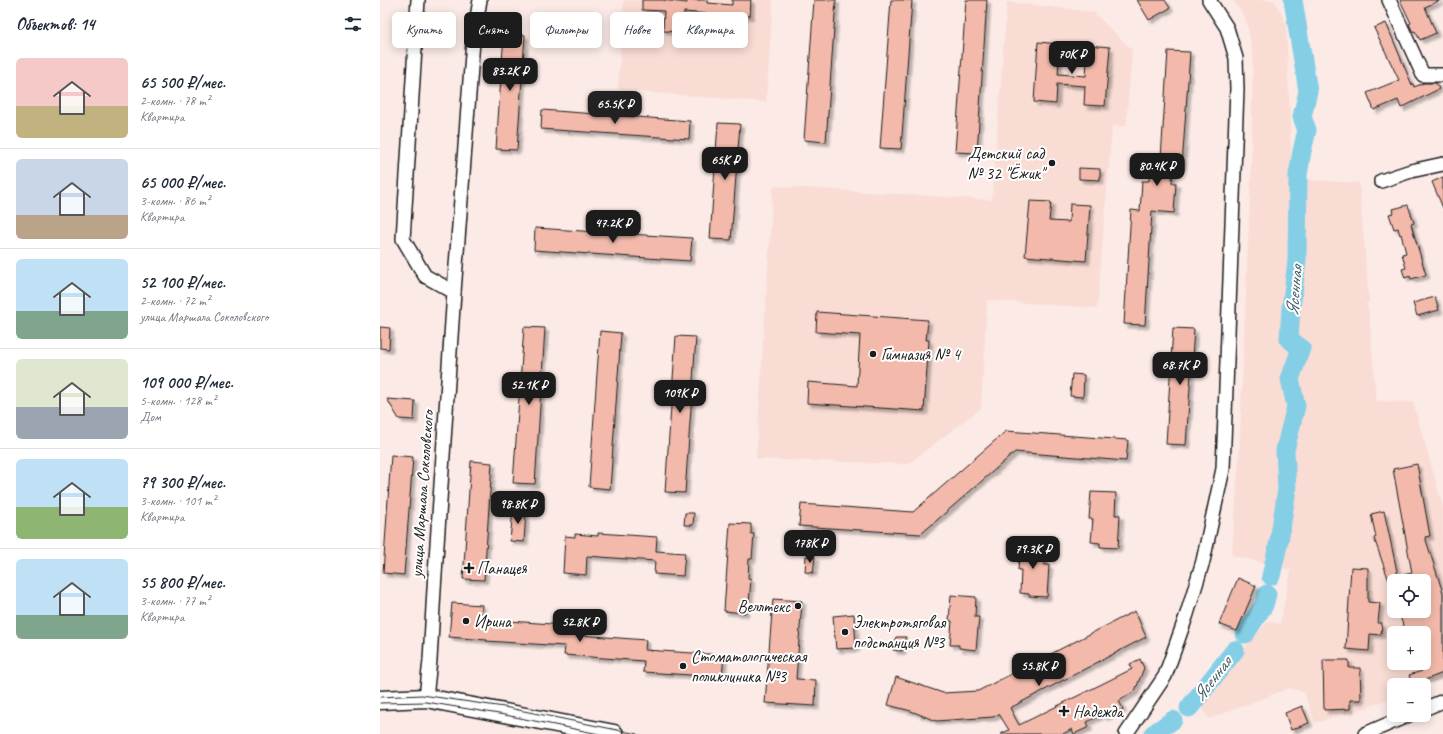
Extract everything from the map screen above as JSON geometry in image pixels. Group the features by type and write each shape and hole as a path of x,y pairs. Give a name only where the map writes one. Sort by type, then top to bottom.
{"main road":[{"path":"380,700 426,698 614,734"}],"street":[{"path":"418,0 403,240 424,276 454,292"},
{"name":"улица Маршала Соколовского","path":"426,698 430,660 454,292 473,41 480,0"},
{"path":"1126,734 1165,676 1187,614 1203,561 1223,469 1237,89 1236,58 1228,28 1209,0"},
{"path":"1389,0 1423,75 1443,75"},
{"path":"1381,181 1411,171 1443,164"},
{"path":"1431,706 1443,701"},
{"path":"1365,734 1393,722"}],"shaded area":[{"path":"624,0 773,0 766,102 618,90 621,48 664,48 664,12 623,12"},
{"path":"1233,0 1274,0 1286,23 1292,179 1359,183 1369,302 1366,303 1369,313 1376,401 1413,402 1443,507 1443,678 1431,683 1431,678 1387,678 1387,700 1315,723 1304,692 1289,688 1209,719 1198,701 1268,621 1280,624 1291,570 1232,555 1239,459 1251,175 1253,54 1246,19"},
{"name":"Гимназия № 4","path":"1007,2 1093,12 1132,50 1126,126 1112,126 1097,308 987,300 981,408 908,464 756,459 773,186 992,200"}],"building":[{"path":"642,0 662,0 687,3 687,0 707,0 707,3 732,5 732,0 751,0 750,16 748,16 748,12 672,12 672,31 664,31 664,11 642,10"},
{"path":"814,0 836,0 826,142 804,140"},
{"path":"891,0 912,0 901,149 880,148"},
{"path":"966,0 987,0 977,153 955,152"},
{"path":"1137,0 1165,0 1170,8 1149,20"},
{"path":"1400,0 1441,0 1425,7 1436,33 1420,40 1415,31 1413,32 1409,24 1411,23"},
{"path":"1386,23 1412,85 1413,84 1414,87 1424,83 1436,83 1439,89 1401,108 1398,100 1374,110 1367,93 1399,80 1374,28"},
{"path":"522,35 525,35 517,150 496,149 503,48 522,48"},
{"path":"1038,42 1060,44 1058,74 1086,76 1088,45 1110,47 1105,106 1084,105 1085,86 1057,84 1056,104 1034,102"},
{"path":"1168,51 1190,52 1182,166 1173,166 1172,183 1176,183 1174,213 1152,211 1145,325 1124,324 1131,210 1140,211 1142,181 1149,181 1150,157 1161,158"},
{"path":"542,110 690,121 689,139 541,129"},
{"path":"718,123 740,124 731,240 710,239"},
{"path":"1079,168 1100,169 1100,180 1079,179"},
{"path":"1443,177 1443,208 1432,182"},
{"name":"Детский сад № 32 \"Ёжик\"","path":"1030,201 1051,202 1049,221 1069,222 1070,204 1090,205 1086,261 1025,256"},
{"path":"1408,205 1414,223 1411,224 1426,275 1411,279 1410,276 1405,278 1402,269 1406,268 1402,254 1406,253 1401,234 1400,235 1398,228 1394,229 1389,214 1394,213 1393,209"},
{"path":"535,228 692,238 690,261 534,250"},
{"path":"1435,297 1439,310 1417,316 1413,303"},
{"path":"817,312 928,320 926,340 929,340 924,411 807,403 808,382 857,386 860,335 816,332"},
{"path":"380,327 390,328 389,349 380,348"},
{"path":"524,327 545,328 535,484 513,483"},
{"path":"1173,328 1194,329 1186,445 1166,444"},
{"path":"600,331 621,333 610,489 589,487"},
{"path":"676,336 696,337 685,493 665,492"},
{"path":"1072,374 1084,375 1083,397 1070,396"},
{"path":"387,399 415,401 414,420 399,419"},
{"path":"1006,431 1128,440 1126,461 1015,452 921,534 799,526 801,504 913,512"},
{"path":"391,455 413,457 404,575 383,573"},
{"path":"471,461 492,463 484,580 463,579"},
{"path":"1417,464 1430,536 1425,537 1443,593 1443,673 1430,678 1410,678 1409,675 1422,670 1431,670 1431,626 1403,626 1401,618 1431,618 1431,574 1407,574 1412,573 1393,469"},
{"path":"1091,492 1116,493 1115,515 1120,515 1118,548 1100,547 1100,543 1091,542 1093,519 1089,519"},
{"path":"513,508 526,509 524,542 510,541"},
{"path":"1384,511 1398,574 1387,574 1387,575 1374,538 1376,537 1371,514"},
{"path":"685,513 694,513 693,525 684,525"},
{"path":"730,523 751,524 751,534 754,534 752,559 749,559 748,578 751,579 749,603 746,603 745,613 724,611"},
{"path":"598,533 657,537 656,551 685,553 683,576 654,574 655,561 587,556 586,575 563,573 565,536 575,537 575,534 598,536"},
{"path":"1020,542 1045,544 1044,565 1049,565 1047,597 1029,596 1029,594 1020,593 1021,570 1018,570"},
{"path":"806,556 815,557 813,573 805,572"},
{"path":"1351,567 1368,568 1368,602 1380,603 1378,623 1382,623 1381,635 1370,634 1369,651 1346,649"},
{"path":"1238,578 1256,586 1237,631 1219,624"},
{"path":"951,595 976,597 975,617 979,617 976,650 959,648 959,645 950,645 952,621 949,621"},
{"path":"773,599 802,601 796,679 816,680 815,706 765,703"},
{"path":"452,603 482,605 481,619 566,625 566,634 646,640 645,650 724,655 722,677 643,672 644,661 564,655 565,646 449,637"},
{"path":"1135,611 1146,637 1010,708 1019,725 1132,669 1130,664 1140,659 1144,668 1135,691 1119,701 1123,709 1104,717 1103,714 1087,722 1089,727 1074,734 1072,729 1063,734 1001,734 1009,730 999,714 993,717 936,721 911,711 888,705 896,677 943,693 978,691"},
{"name":"Электротяговая подстанция №3","path":"854,614 856,648 836,649 833,616"},
{"path":"896,637 906,637 902,651 893,650"},
{"path":"1323,660 1349,660 1349,668 1360,668 1361,700 1350,700 1350,709 1324,710"},
{"path":"1302,706 1309,723 1291,730 1285,713"}],"waterway":[{"name":"Ясенная","path":"1271,576 1279,541 1287,489 1285,450 1296,406 1290,379 1301,348 1289,339 1297,261 1298,175 1307,130 1302,117 1308,91 1293,0"},
{"name":"Ясенная","path":"1245,634 1264,605 1267,594"},
{"name":"Ясенная","path":"1189,708 1235,650"},
{"name":"Ясенная","path":"1153,734 1173,720"}],"tram line":[{"path":"380,697 422,695 504,707 637,734"},
{"path":"380,703 426,702 505,715 599,734"}],"place":[{"name":"Детский сад № 32 \"Ёжик\"","path":"1052,163"},
{"name":"Гимназия № 4","path":"873,354"},
{"name":"Панацея","path":"469,568"},
{"name":"Веллтекс","path":"798,606"},
{"name":"Ирина","path":"466,621"},
{"name":"Электротяговая подстанция №3","path":"845,632"},
{"name":"Стоматологическая поликлиника №3","path":"683,666"},
{"name":"Надежда","path":"1064,711"}]}
